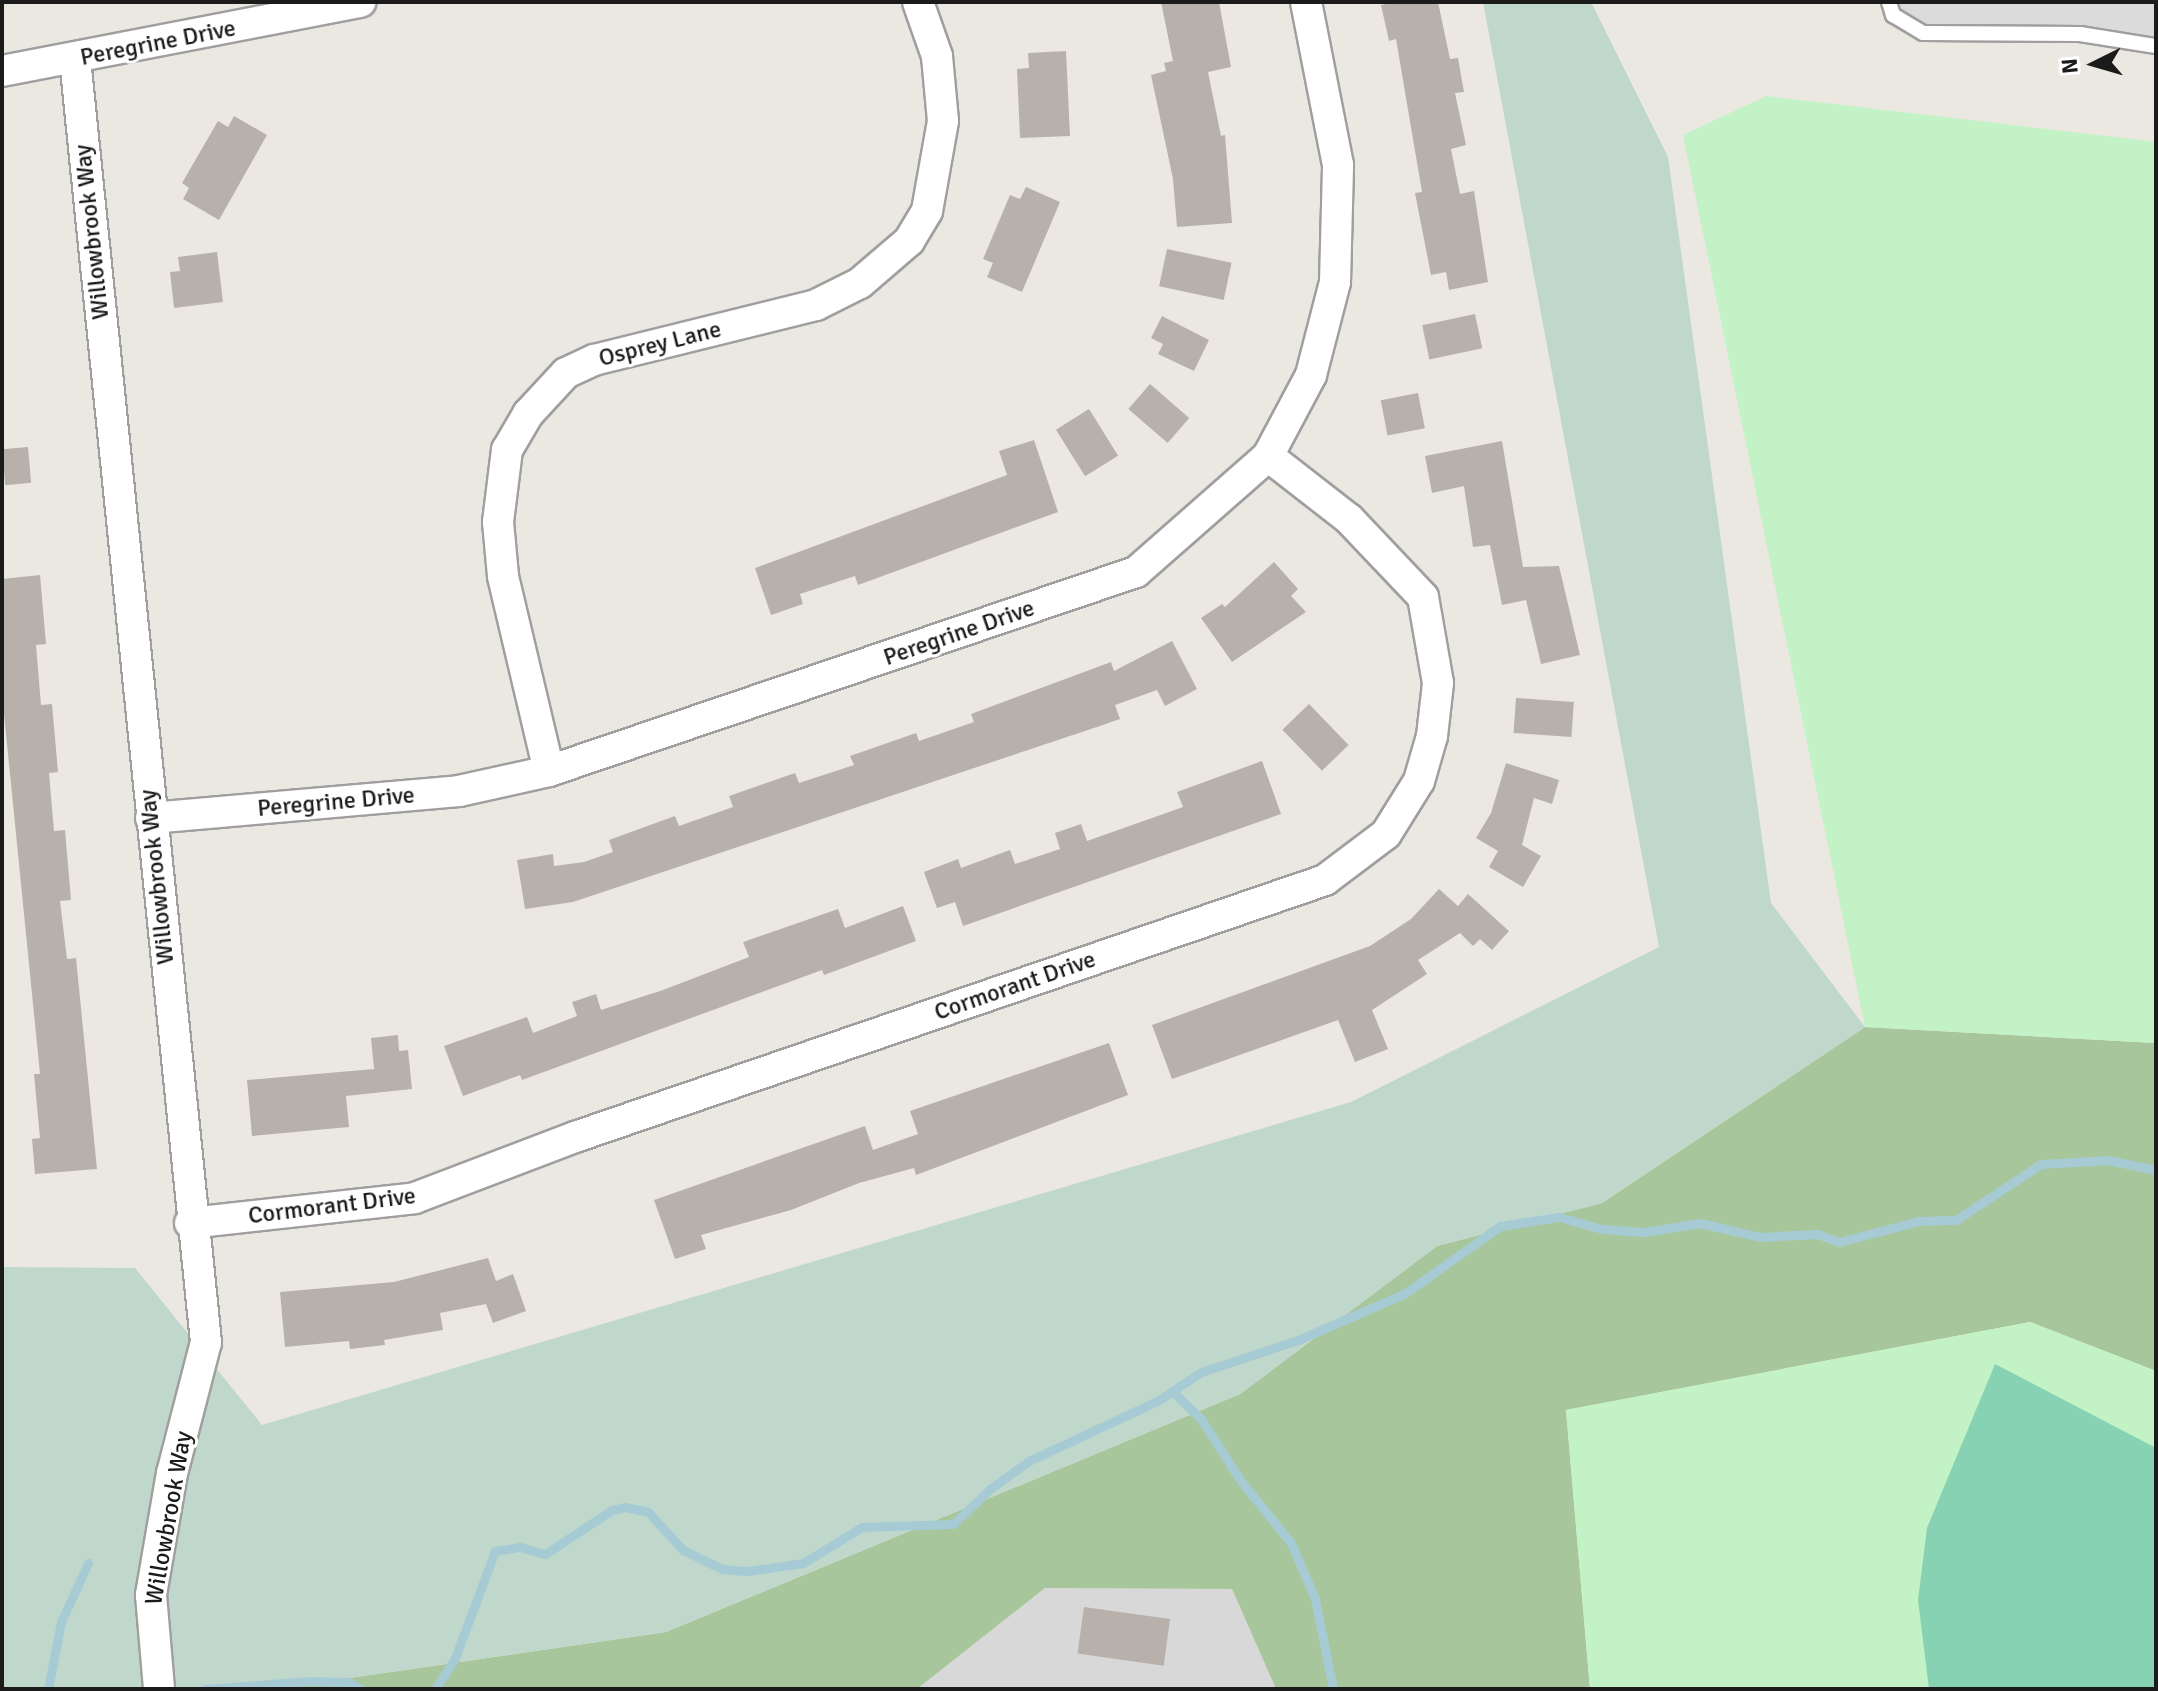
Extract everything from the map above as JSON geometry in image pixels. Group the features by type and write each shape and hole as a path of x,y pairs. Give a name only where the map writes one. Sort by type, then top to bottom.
{"street":[{"name":"Peregrine Drive","path":"2,71 360,2"},
{"name":"Osprey Lane","path":"549,771 503,576 498,522 507,450 528,414 566,373 594,360 816,305 860,283 909,241 927,211 943,121 937,56 918,2"},
{"name":"Peregrine Drive","path":"151,818 459,791 549,771 1136,572 1268,456 1311,375 1335,282 1338,165 1306,2"},
{"name":"Willowbrook Way","path":"75,59 190,1223 206,1342 172,1473 151,1595 159,1689"},
{"name":"Cormorant Drive","path":"190,1223 415,1198 575,1137 1325,880 1386,834 1419,781 1432,736 1438,683 1423,597 1349,519 1268,456"}],"lane":[{"path":"1889,2 1893,15 1923,33 1971,37 2080,34 2156,46"}],"shaded area":[{"path":"1889,2 2156,2 2156,46 2138,40 1923,33"},
{"path":"1045,1588 1232,1589 1276,1689 917,1689"}],"green space":[{"path":"1483,2 1591,2 1668,157 1771,903 1865,1027 1602,1203 1437,1246 1240,1394 666,1632 273,1689 2,1689 2,1267 135,1268 262,1425 1351,1102 1659,947"},
{"path":"1766,96 2156,142 2156,1043 1865,1027 1683,135"},
{"path":"1865,1027 2156,1043 2156,1371 2030,1322 1566,1410 1590,1689 1276,1689 1232,1589 1045,1588 917,1689 273,1689 666,1632 1240,1394 1437,1246 1602,1203"},
{"path":"2030,1322 2156,1371 2156,1689 1590,1689 1566,1410"},
{"path":"1995,1364 2156,1448 2156,1689 1929,1689 1918,1600 1927,1528"}],"building":[{"path":"1161,2 1219,2 1231,67 1208,72 1221,136 1225,135 1232,223 1177,227 1173,179 1151,75 1166,71 1164,63 1173,61"},
{"path":"1438,2 1450,59 1458,58 1464,92 1455,93 1466,145 1451,149 1460,194 1474,191 1488,282 1449,290 1446,272 1431,275 1415,193 1422,192 1396,39 1389,41 1381,5"},
{"path":"1066,51 1070,136 1020,138 1017,69 1029,68 1028,53"},
{"path":"234,116 267,135 219,220 183,199 189,188 182,183 218,121 228,127"},
{"path":"1026,187 1060,202 1022,292 987,277 993,263 983,259 1010,195 1020,199"},
{"path":"1167,249 1232,263 1224,300 1159,286"},
{"path":"217,252 223,302 174,308 170,272 180,271 178,257"},
{"path":"1475,314 1482,348 1429,359 1422,325"},
{"path":"1162,316 1209,340 1194,371 1158,354 1163,344 1151,338"},
{"path":"1150,384 1189,418 1168,443 1128,409"},
{"path":"1418,393 1425,428 1388,436 1381,400"},
{"path":"1089,409 1118,456 1085,476 1056,430"},
{"path":"1034,440 1058,512 858,585 855,576 800,594 803,604 771,615 755,568 1007,475 999,451"},
{"path":"1502,441 1523,567 1559,566 1580,655 1541,664 1526,600 1502,605 1490,545 1473,547 1464,486 1432,493 1425,456"},
{"path":"28,447 31,483 5,485 2,449"},
{"path":"1274,562 1298,589 1291,596 1306,612 1232,662 1201,618 1222,604 1225,607"},
{"path":"40,575 46,644 36,645 41,705 52,704 58,772 49,773 54,831 65,830 71,900 60,901 67,959 76,958 97,1169 35,1174 32,1139 40,1138 34,1074 40,1074 2,694 2,579"},
{"path":"1172,641 1197,689 1165,706 1157,690 1115,705 1120,719 1097,727 573,902 525,909 517,860 553,854 554,866 584,862 613,852 609,840 675,816 679,826 733,807 729,796 795,773 799,783 854,765 850,756 916,733 919,741 974,722 971,714 1111,662 1114,671"},
{"path":"1516,698 1574,702 1571,737 1514,733"},
{"path":"1309,704 1349,745 1322,771 1282,730"},
{"path":"1262,761 1281,814 963,926 955,902 937,908 924,872 958,859 961,868 1010,850 1015,864 1060,849 1055,833 1081,824 1087,841 1183,807 1177,792"},
{"path":"1506,763 1559,780 1552,804 1534,798 1522,845 1541,856 1523,887 1489,867 1498,851 1476,838 1491,813"},
{"path":"1439,889 1458,906 1468,894 1509,931 1492,950 1480,939 1473,946 1460,933 1418,960 1427,974 1372,1010 1388,1049 1355,1062 1338,1020 1172,1079 1152,1025 1370,946 1411,919"},
{"path":"903,906 916,941 824,975 822,970 522,1080 520,1075 463,1096 444,1046 527,1017 533,1033 577,1016 572,1002 596,994 601,1010 663,990 749,957 743,942 838,909 845,928"},
{"path":"398,1035 399,1051 408,1050 412,1089 346,1096 349,1127 252,1136 247,1080 374,1069 371,1038"},
{"path":"1109,1043 1128,1095 916,1175 914,1168 859,1183 791,1210 701,1235 706,1249 675,1259 654,1200 865,1126 873,1150 918,1134 910,1111"},
{"path":"488,1258 496,1281 513,1274 526,1311 493,1323 486,1304 440,1313 443,1330 384,1340 385,1345 350,1349 349,1341 285,1347 280,1292 394,1282"},
{"path":"1084,1607 1170,1619 1164,1666 1077,1654"}],"waterway":[{"path":"435,1689 455,1658 495,1551 520,1547 545,1554 612,1510 625,1507 648,1512 683,1550 722,1569 747,1571 803,1563 862,1527 953,1524 990,1489 1029,1461 1159,1400 1201,1372 1298,1340 1404,1294 1500,1226 1559,1217 1602,1229 1644,1232 1700,1223 1760,1237 1817,1234 1839,1242 1919,1221 1956,1220 2041,1164 2108,1160 2156,1170"},
{"path":"1173,1392 1201,1419 1240,1480 1291,1543 1315,1599 1333,1689"},
{"path":"48,1689 61,1622 88,1563"},
{"path":"205,1689 311,1681 348,1682 360,1689"}]}
